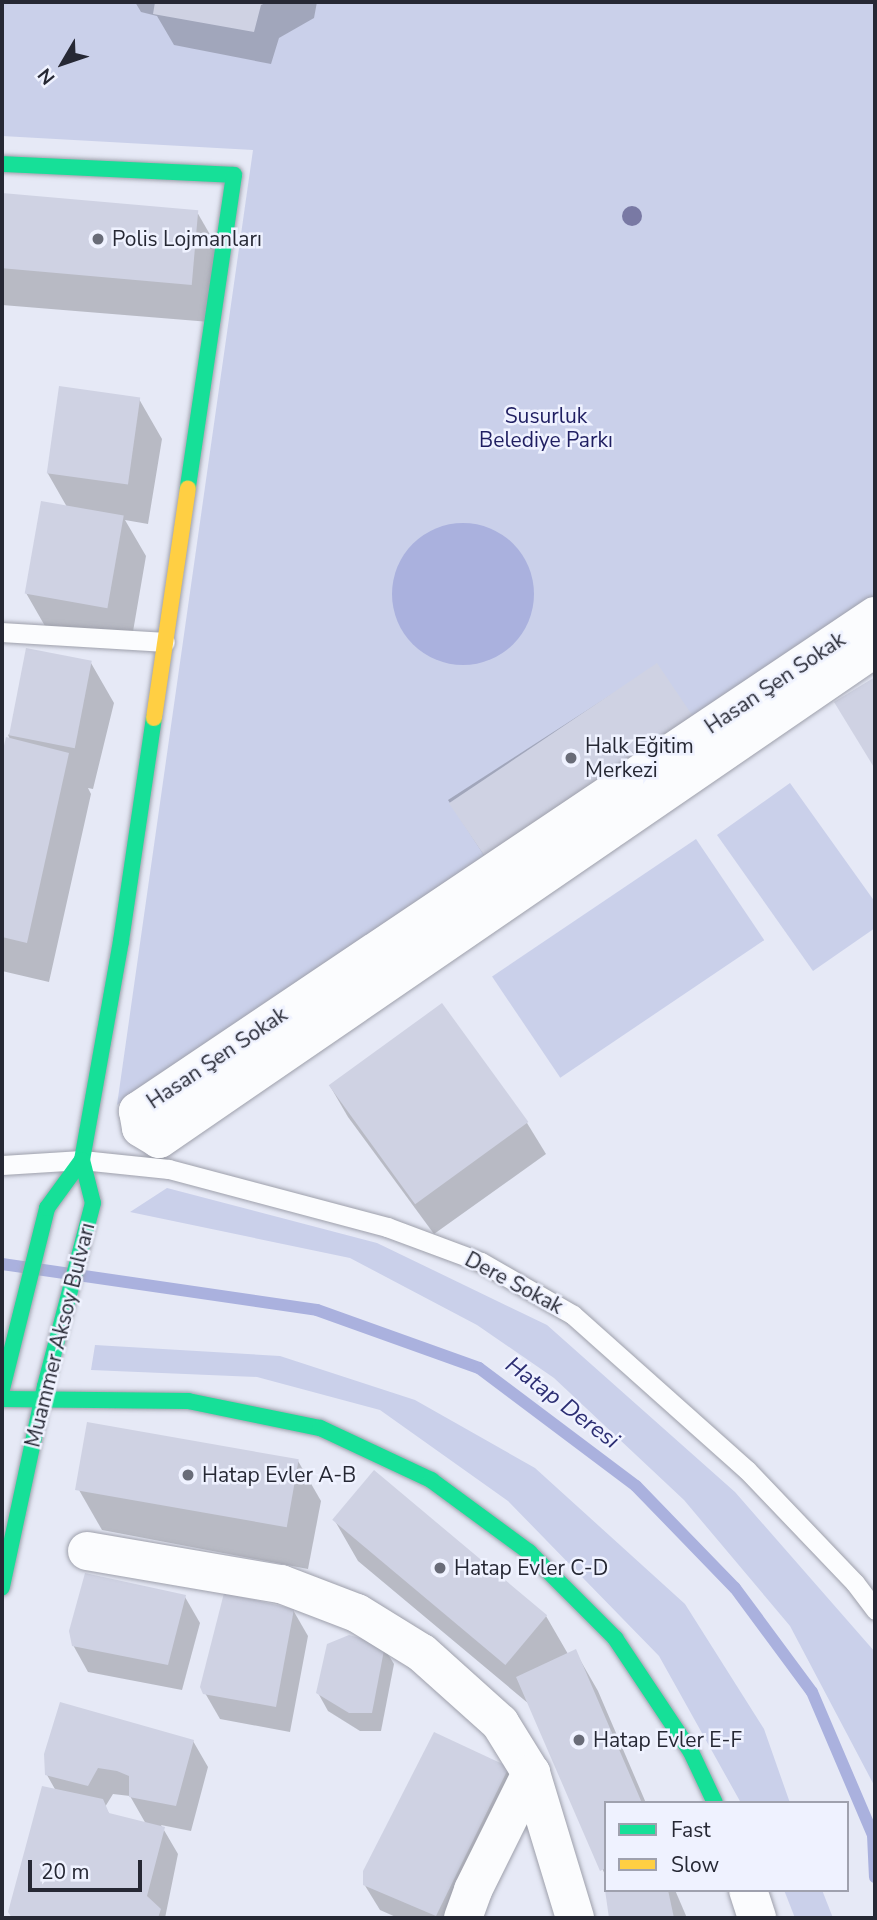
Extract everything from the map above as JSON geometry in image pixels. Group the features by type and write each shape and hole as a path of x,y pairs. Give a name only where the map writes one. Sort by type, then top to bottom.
{"street":[{"path":"2,164 234,175 121,941 82,1160"},
{"name":"Hasan Şen Sokak","path":"875,616 138,1111 141,1128 159,1139 875,648"},
{"name":"Muammer Aksoy Bulvarı","path":"2,1587 43,1394 93,1203 82,1160"},
{"name":"Muammer Aksoy Bulvarı","path":"2,1389 47,1208 82,1160"},
{"path":"2,1399 43,1394 201,1403 320,1428 431,1480 528,1552 615,1638 691,1752 714,1801"},
{"path":"87,1550 281,1584 357,1613 393,1633 449,1674 500,1723 531,1773 575,1918"},
{"path":"463,1918 473,1890 531,1773"},
{"path":"749,1892 757,1918"}],"lane":[{"path":"2,632 165,642"},
{"name":"Dere Sokak","path":"2,1164 82,1160 169,1169 387,1227 481,1262 573,1315 747,1470 855,1583 875,1610"}],"green space":[{"name":"Susurluk Belediye Parkı","path":"2,2 875,2 875,601 714,714 117,1105 253,150 2,136"},
{"path":"790,783 875,902 875,928 813,971 717,835"},
{"path":"696,839 764,940 560,1078 492,977"},
{"path":"167,1188 377,1243 547,1325 735,1492 875,1652 875,1787 790,1626 684,1500 554,1378 477,1325 350,1258 130,1212"},
{"path":"95,1345 280,1356 415,1400 535,1468 685,1604 764,1729 789,1801 740,1801 659,1656 508,1501 380,1410 257,1377 91,1370"},
{"path":"785,1892 823,1892 833,1918 795,1918"}],"water":[{"path":"463,523 490,528 514,543 529,567 534,594 529,621 514,645 490,660 463,665 436,660 412,645 397,621 392,594 397,567 412,543 436,528"}],"building":[{"path":"155,2 268,2 261,5 254,32 153,14"},
{"name":"Polis Lojmanları","path":"2,193 198,210 192,285 2,268"},
{"path":"59,386 140,397 128,485 47,473"},
{"path":"41,501 124,516 107,608 25,594"},
{"path":"26,648 92,661 75,748 9,735"},
{"name":"Halk Eğitim Merkezi","path":"657,663 694,718 486,858 449,803"},
{"path":"875,677 875,769 834,702"},
{"path":"6,737 69,753 27,943 2,937 2,754"},
{"path":"442,1003 528,1122 415,1204 329,1085"},
{"name":"Hatap Evler A-B","path":"87,1422 299,1459 287,1527 75,1490"},
{"name":"Hatap Evler C-D","path":"374,1470 547,1615 505,1665 332,1520"},
{"path":"85,1573 186,1595 168,1665 72,1646 69,1631"},
{"path":"224,1593 294,1609 276,1707 203,1694 200,1687"},
{"path":"349,1635 385,1645 372,1713 349,1713 316,1693 327,1644"},
{"name":"Hatap Evler E-F","path":"576,1649 641,1801 604,1801 604,1869 600,1871 516,1677"},
{"path":"60,1702 194,1740 176,1806 129,1797 129,1776 117,1771 98,1768 88,1786 45,1775 44,1754"},
{"path":"434,1732 509,1767 436,1916 363,1885 363,1871"},
{"path":"42,1786 103,1799 109,1813 165,1827 147,1896 161,1909 158,1918 12,1918 8,1912"},
{"path":"605,1892 668,1892 674,1918 609,1918"}],"waterway":[{"name":"Hatap Deresi","path":"2,1264 317,1310 479,1368 636,1486 735,1588 812,1692 873,1835 875,1877"}],"traffic: fast":[{"path":"2,164 234,175 188,488"},
{"path":"82,1160 121,941 154,718"},
{"path":"2,1389 47,1208 82,1160 93,1203 45,1386 2,1587"},
{"path":"2,1399 188,1401 320,1428 431,1480 529,1552 615,1638 691,1752 714,1801"}],"traffic: slow":[{"path":"154,718 188,488"}],"place":[{"name":"Polis Lojmanları","path":"98,239"},
{"name":"Halk Eğitim Merkezi","path":"571,758"},
{"name":"Hatap Evler A-B","path":"188,1475"},
{"name":"Hatap Evler C-D","path":"440,1568"},
{"name":"Hatap Evler E-F","path":"579,1740"}]}
